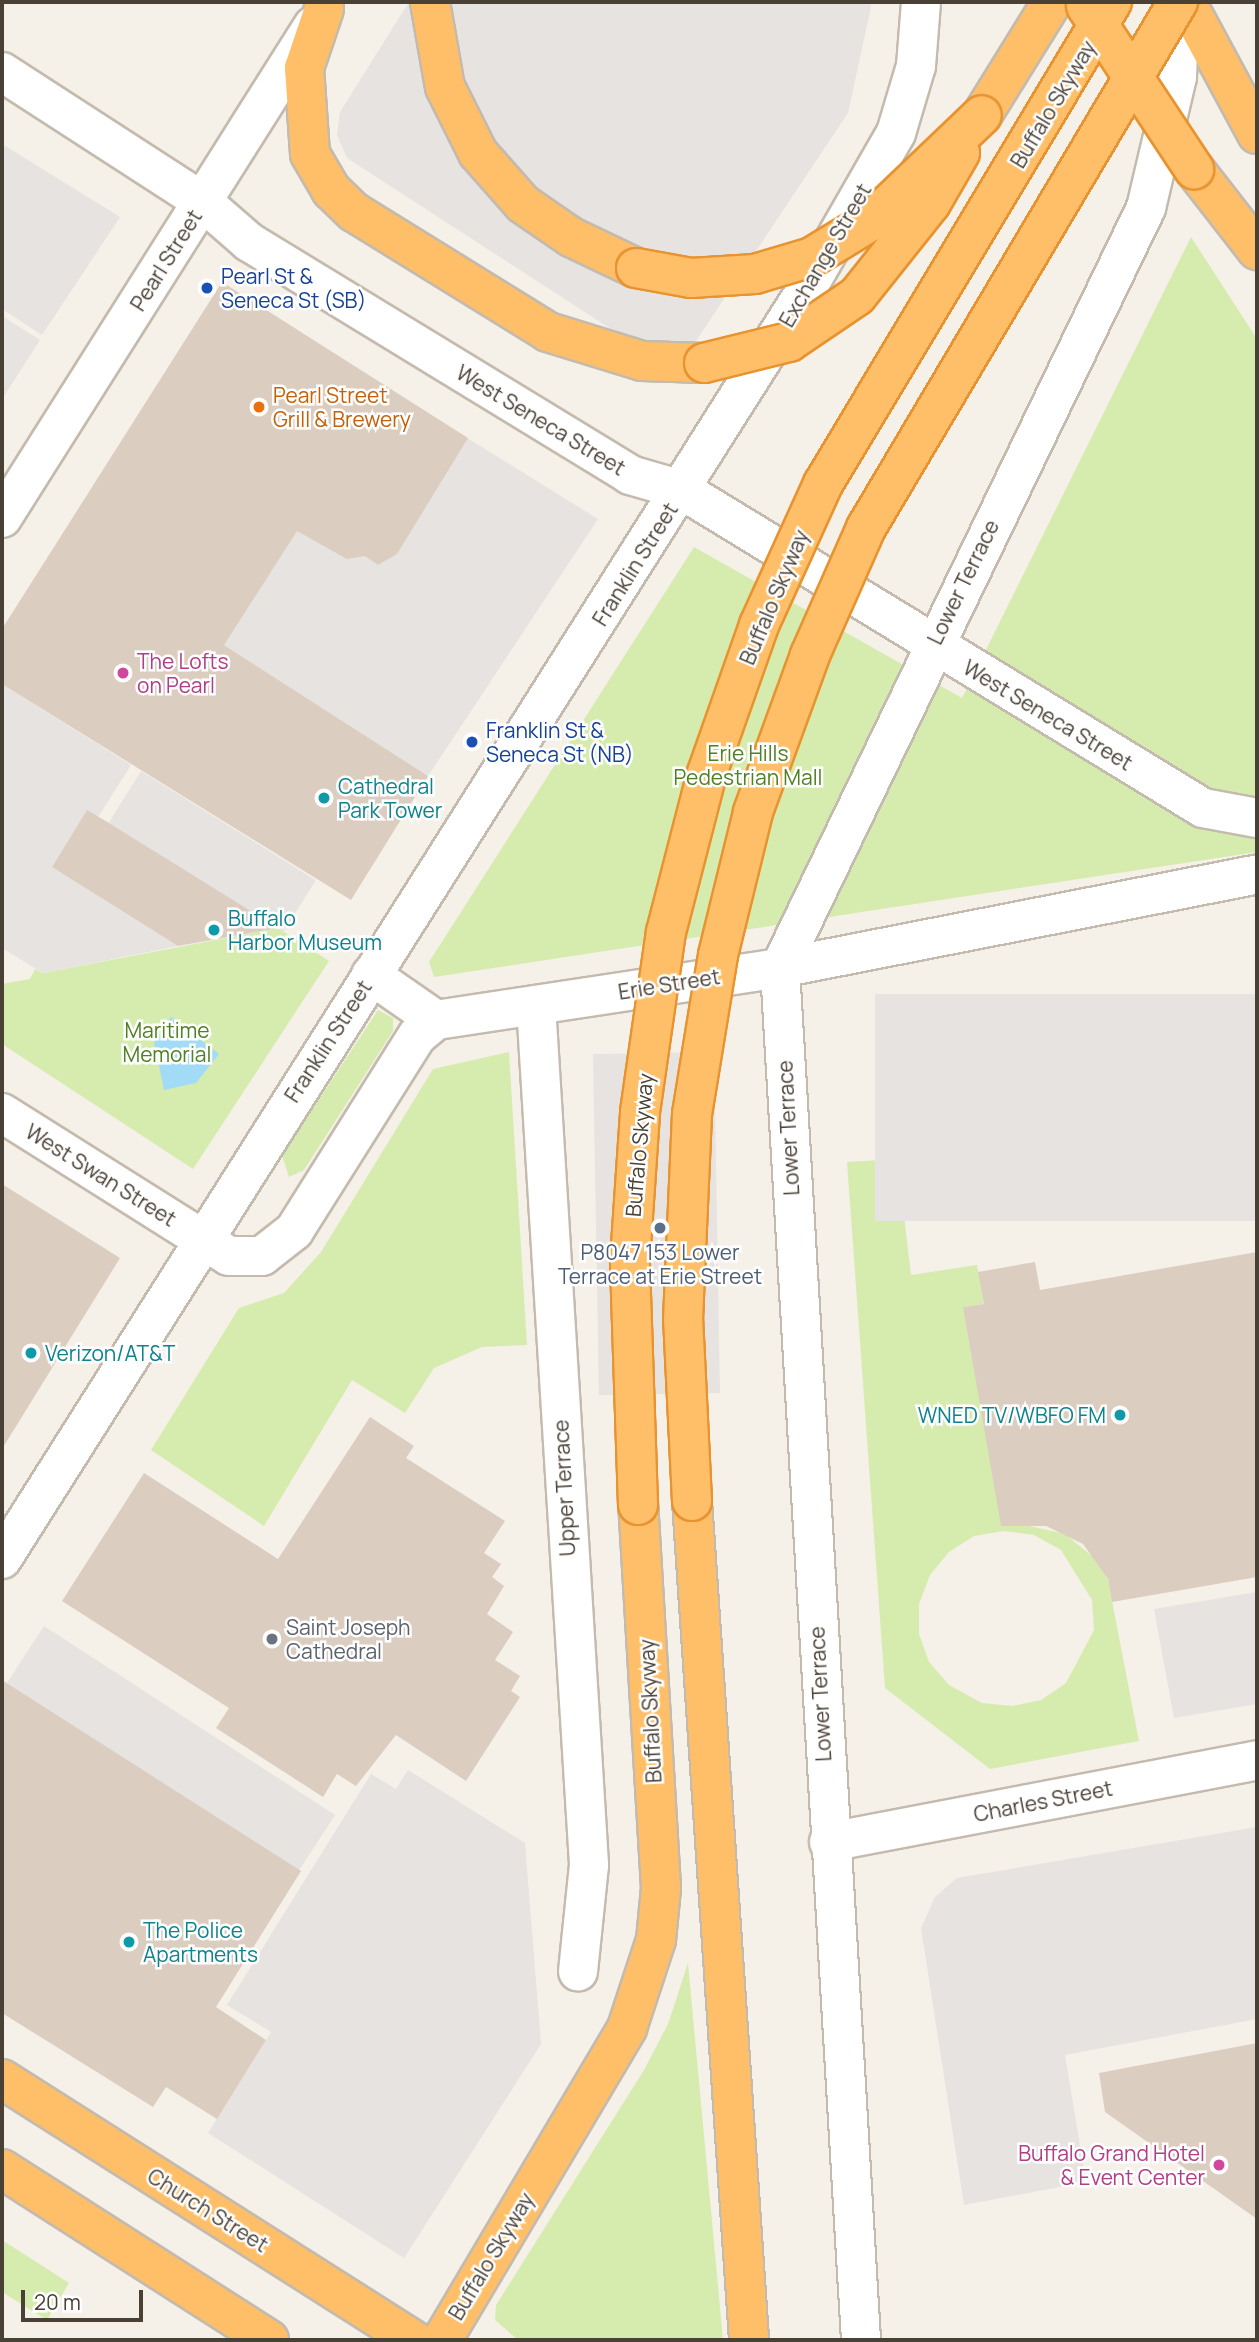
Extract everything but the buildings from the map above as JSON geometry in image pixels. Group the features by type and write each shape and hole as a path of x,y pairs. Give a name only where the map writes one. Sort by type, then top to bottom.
{"highway":[{"path":"430,2 445,87 478,153 523,204 571,237 636,268 691,278 755,274 812,257 871,221 982,115"},
{"path":"327,5 304,68 305,118 310,153 331,190 387,236 505,310 583,345 642,361 704,363 789,342 857,296 883,268 931,203 1052,2"},
{"path":"1083,2 1194,169 1257,250"},
{"name":"Buffalo Skyway","path":"442,2340 627,2028 656,1940 661,1888 638,1505 630,1260 640,1112 666,932 707,773 760,625 823,484 1112,2"},
{"path":"750,2340 692,1501 683,1320 692,1114 718,955 753,812 810,655 866,528 1179,2"},
{"path":"1186,2 1257,134"},
{"name":"Church Street","path":"2,2080 414,2340"},
{"path":"2,2169 269,2340"}],"street":[{"name":"Exchange Street","path":"682,490 896,132 916,66 920,2"},
{"name":"Lower Terrace","path":"861,2340 829,1842 780,968 932,646 1146,208 1177,77 1179,2"},
{"name":"Pearl Street","path":"2,518 327,5"},
{"name":"West Seneca Street","path":"2,72 203,202 249,243 630,475 682,490 932,646 1203,808 1257,818"},
{"name":"Franklin Street","path":"2,1559 201,1238 682,490"},
{"name":"Erie Street","path":"436,1020 780,968 1257,874"},
{"path":"201,1238 229,1256 262,1256 294,1231 418,1036 436,1020 371,975"},
{"name":"Upper Terrace","path":"536,1005 589,1865 578,1971"},
{"name":"West Swan Street","path":"2,1113 201,1238"},
{"name":"Charles Street","path":"829,1842 1257,1760"}],"green space":[{"name":"Erie Hills Pedestrian Mall","path":"1191,237 1257,339 1257,852 434,977 429,962 694,547 962,698"},
{"name":"Maritime Memorial","path":"278,928 329,961 193,1169 2,1044 2,984 30,979 35,969 43,973"},
{"path":"378,1010 393,1018 393,1031 304,1170 289,1177 282,1156"},
{"path":"509,1052 527,1345 482,1347 434,1368 405,1413 352,1380 264,1526 151,1450 239,1308 284,1293 321,1252 433,1069"},
{"path":"881,1160 902,1199 911,1275 977,1265 984,1304 964,1307 1016,1523 1065,1534 1098,1561 1108,1580 1139,1741 990,1769 885,1688 847,1162","holes":["1004,1531 1034,1535 1061,1550 1092,1600 1094,1630 1066,1683 1041,1700 1012,1706 982,1703 949,1685 929,1662 919,1634 919,1604 930,1575 949,1552 974,1536"]},
{"path":"688,1963 723,2340 518,2340 495,2320 496,2305 644,2070 668,2024"},
{"path":"2,2240 69,2283 47,2320 2,2292"}],"shaded area":[{"path":"409,2 870,2 871,7 848,113 676,371 347,158 337,135 340,112"},
{"path":"2,144 120,217 42,335 2,309"},
{"path":"2,316 40,340 2,399"},
{"path":"388,389 598,519 428,776 60,539"},
{"path":"2,684 131,765 98,817 87,811 52,867 178,946 43,973 2,948"},
{"path":"141,771 316,880 283,932 109,823"},
{"path":"875,994 1257,994 1257,1221 875,1221"},
{"name":"P8047 153 Lower Terrace at Erie Street","path":"714,1052 720,1393 599,1395 593,1054"},
{"path":"1257,1592 1257,1704 1174,1718 1154,1609"},
{"path":"44,1626 335,1815 298,1872 7,1683"},
{"path":"408,1770 525,1843 541,2044 404,2258 208,2133 271,2032 227,2005 371,1774 396,1789"},
{"path":"1257,1827 1257,2019 1065,2055 1086,2182 964,2205 921,1928 935,1897 957,1878"}],"water":[{"path":"171,1017 219,1054 196,1083 164,1090 154,1042"}],"place":[{"name":"Pearl St & Seneca St (SB)","path":"207,288"},
{"name":"Pearl Street Grill & Brewery","path":"259,407"},
{"name":"The Lofts on Pearl","path":"123,673"},
{"name":"Franklin St & Seneca St (NB)","path":"472,742"},
{"name":"Cathedral Park Tower","path":"324,798"},
{"name":"Buffalo Harbor Museum","path":"214,930"},
{"name":"P8047 153 Lower Terrace at Erie Street","path":"660,1228"},
{"name":"Verizon/AT&T","path":"31,1353"},
{"name":"WNED TV/WBFO FM","path":"1120,1415"},
{"name":"Saint Joseph Cathedral","path":"272,1639"},
{"name":"The Police Apartments","path":"129,1942"},
{"name":"Buffalo Grand Hotel & Event Center","path":"1219,2165"}]}
